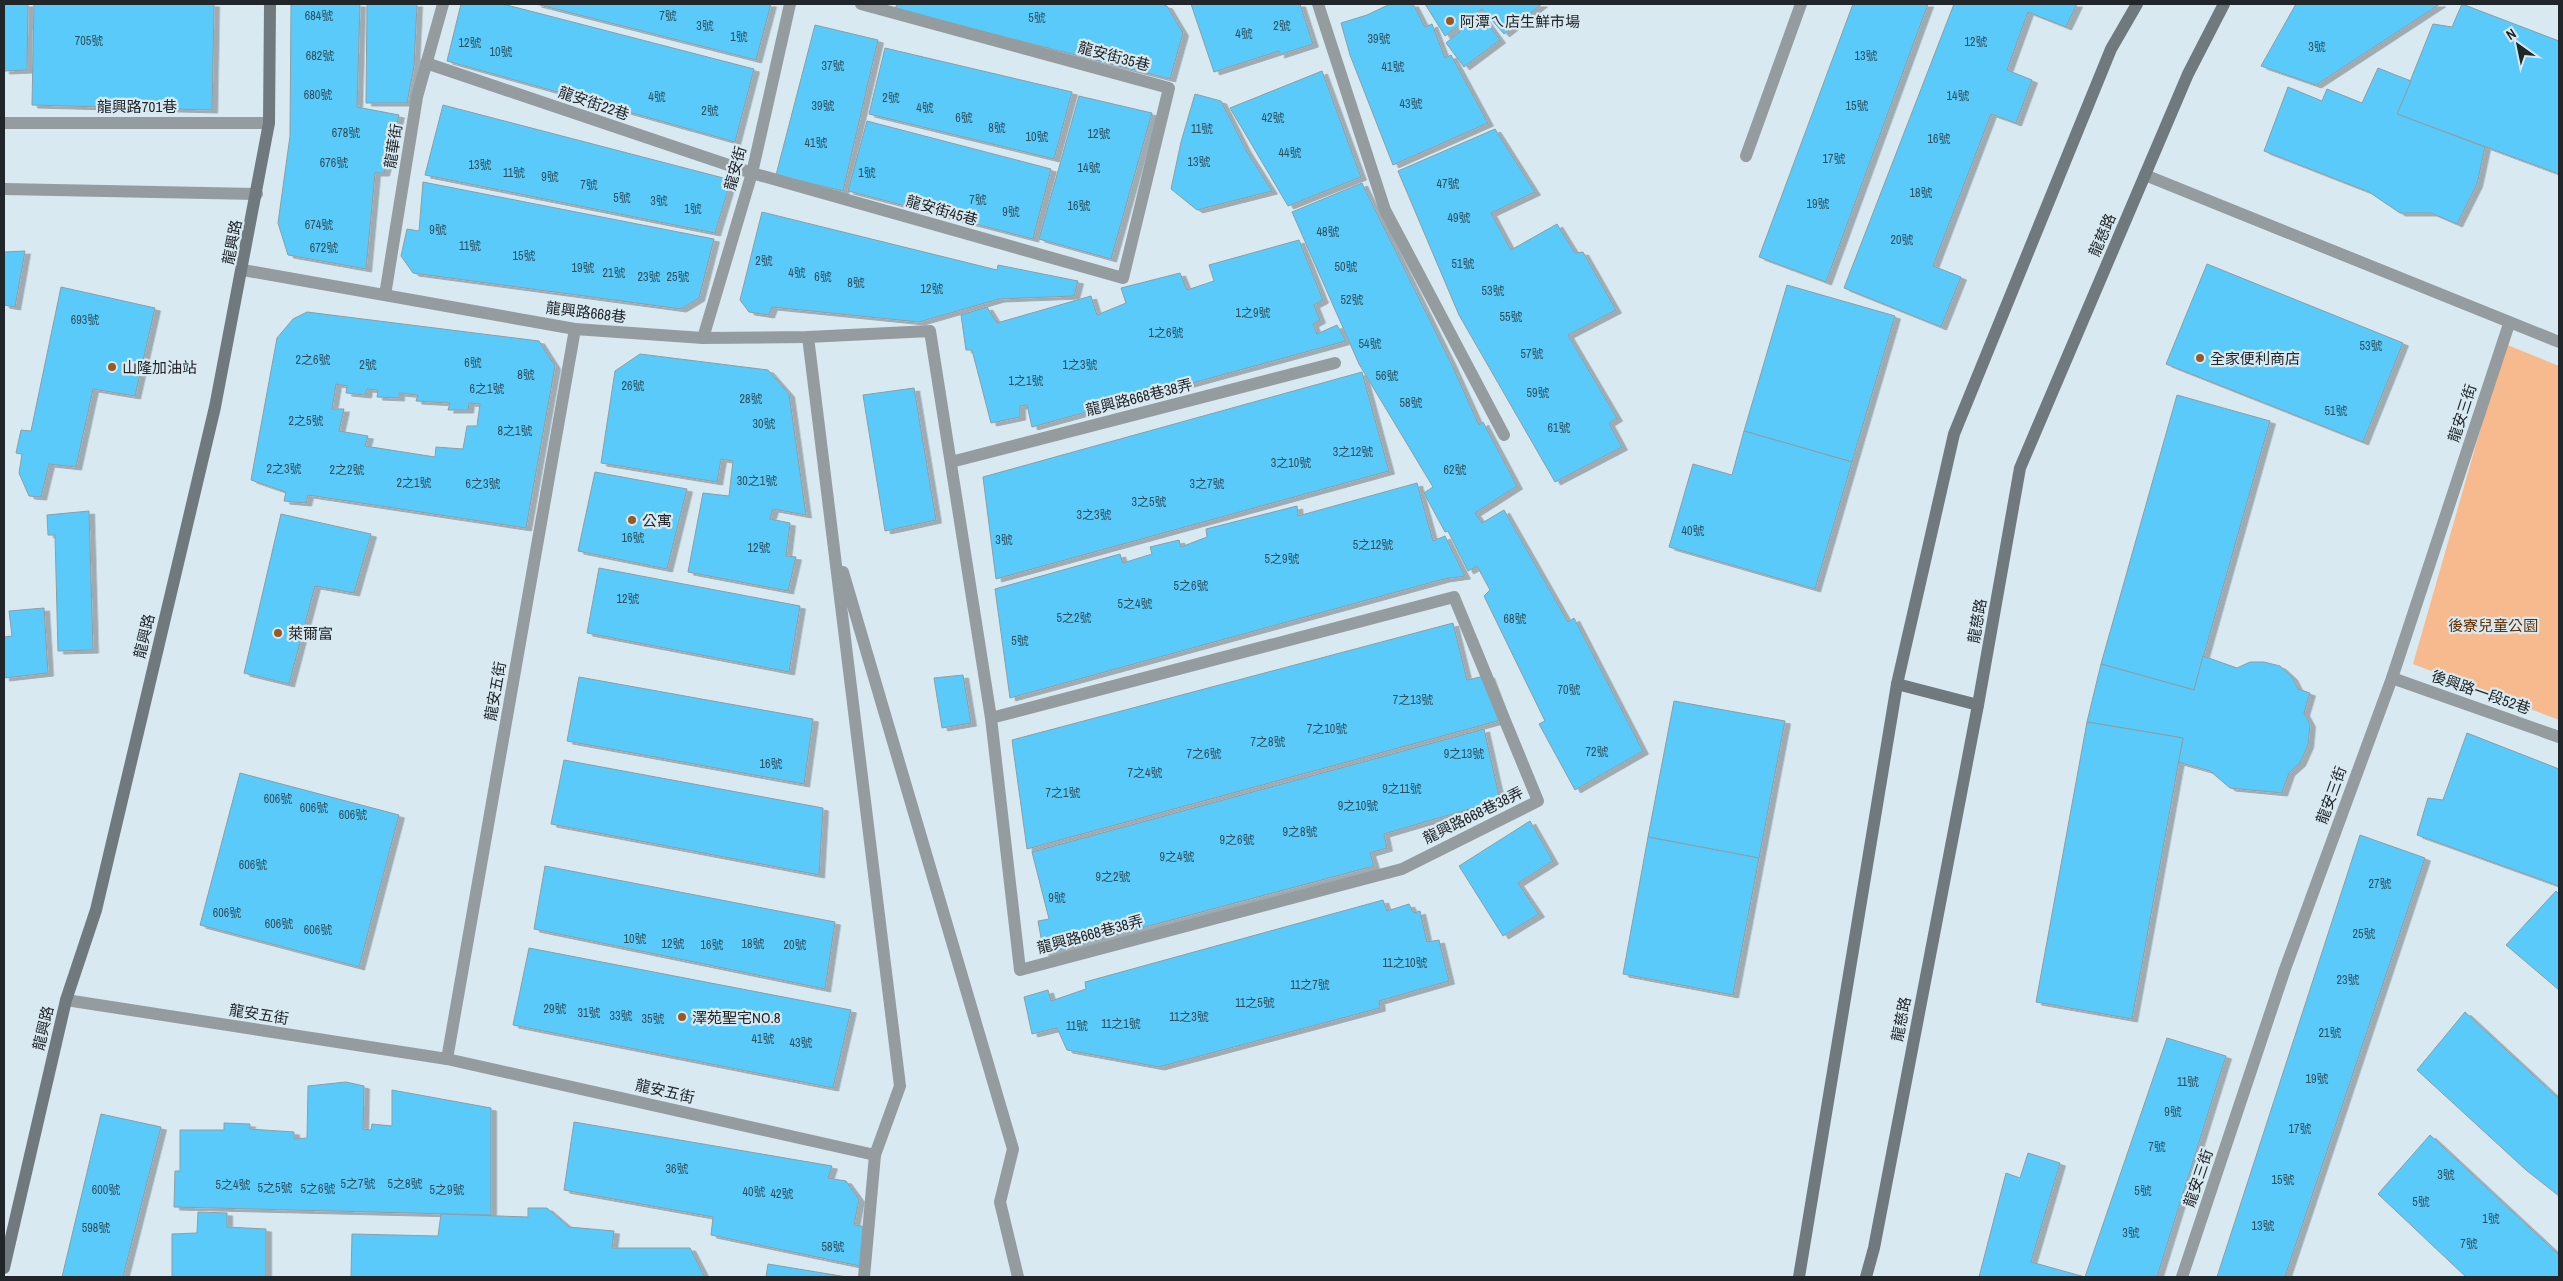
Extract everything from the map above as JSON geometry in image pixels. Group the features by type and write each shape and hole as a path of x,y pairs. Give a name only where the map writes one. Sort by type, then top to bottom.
{"street":[{"name":"龍興路","path":"4,1268 66,1000 96,910 215,407 270,123 270,4"},
{"path":"1798,1277 1897,684 1954,434 2111,49 2137,4"},
{"name":"龍慈路","path":"1866,1277 1874,1248 1978,705 2020,468 2188,74 2224,4"},
{"path":"1897,684 1978,705"}],"lane":[{"name":"龍華街","path":"385,295 417,97 443,4"},
{"name":"龍安街","path":"703,338 752,173 790,4"},
{"name":"龍安街35巷","path":"861,4 1169,88 1123,278"},
{"path":"1318,4 1385,210 1504,434"},
{"path":"1746,156 1801,4"},
{"name":"龍安街22巷","path":"426,63 752,173"},
{"name":"龍興路701巷","path":"4,123 270,123"},
{"name":"龍安街45巷","path":"752,173 1123,278"},
{"path":"2145,175 2509,324 2559,342"},
{"path":"4,189 257,194"},
{"name":"龍興路668巷","path":"243,270 574,329 703,338 808,337 930,331"},
{"name":"龍安三街","path":"2182,1277 2285,969 2392,678 2509,324"},
{"name":"龍安五街","path":"447,1059 574,329"},
{"name":"龍興路668巷38弄","path":"930,331 991,718 1020,970 1402,868 1538,801 1454,596 991,718"},
{"path":"808,337 900,1086 875,1155 864,1277"},
{"name":"龍興路668巷38弄","path":"951,462 1335,363"},
{"path":"832,536 1013,1148 1000,1202 1018,1277"},
{"name":"後興路一段52巷","path":"2392,678 2559,737"},
{"name":"龍安五街","path":"66,1000 447,1059 875,1155"}],"green space":[{"name":"後寮兒童公園","path":"2505,344 2559,366 2559,720 2413,664"}],"building":[{"path":"4,4 28,4 27,70 4,71"},
{"path":"34,4 214,4 212,110 32,105"},
{"path":"291,4 360,4 357,107 399,115 384,173 375,173 366,269 288,255 278,223 290,136"},
{"path":"367,4 417,4 414,66 407,103 366,103"},
{"path":"461,4 503,4 754,69 735,142 447,61"},
{"path":"536,4 771,4 756,60"},
{"path":"897,4 1160,4 1167,6 1183,33 1170,79 895,9"},
{"path":"1191,4 1300,4 1313,44 1279,55 1279,51 1214,72"},
{"path":"1390,4 1413,4 1425,27 1432,24 1445,58 1451,55 1488,123 1393,165 1350,55 1341,23 1367,15"},
{"name":"阿潭ㄟ店生鮮市場","path":"1425,4 1542,4 1504,34 1482,9 1445,36"},
{"path":"1853,4 1928,4 1826,282 1759,257"},
{"path":"1954,4 2077,4 2066,27 2028,12 2007,70 2032,80 2016,123 1991,114 1933,266 1961,277 1941,327 1844,288"},
{"path":"2296,4 2440,4 2316,85 2261,66"},
{"path":"2462,4 2559,41 2559,174 2397,114 2433,24 2452,27"},
{"path":"1481,14 1500,40 1464,67 1446,43"},
{"path":"815,25 878,40 843,191 776,175"},
{"path":"885,48 1072,92 1054,159 869,114"},
{"path":"2378,68 2411,81 2397,114 2485,147 2477,184 2457,224 2431,213 2400,213 2369,192 2264,151 2288,87 2322,101 2327,89 2362,103"},
{"path":"1322,71 1361,177 1288,206 1230,108"},
{"path":"1195,94 1221,101 1246,150 1272,191 1197,210 1171,189 1181,142"},
{"path":"1079,96 1152,113 1111,259 1039,239"},
{"path":"443,105 731,180 715,233 425,175"},
{"path":"867,121 1051,169 1033,239 848,191"},
{"path":"1495,129 1535,192 1491,213 1511,250 1557,224 1575,253 1583,252 1616,310 1568,335 1617,418 1609,423 1622,447 1555,482 1459,315 1398,171"},
{"path":"423,182 714,239 699,298 681,309 413,273 401,256 407,229 419,231"},
{"path":"1362,183 1451,363 1479,425 1483,422 1517,486 1475,513 1482,523 1504,510 1568,622 1574,618 1643,751 1575,790 1539,724 1545,721 1484,596 1490,590 1477,566 1468,571 1448,531 1445,532 1424,493 1433,487 1359,364 1292,212"},
{"path":"762,212 997,270 998,265 1078,281 1074,296 999,299 919,322 772,307 769,315 749,312 740,300"},
{"path":"1299,240 1323,300 1314,305 1320,320 1313,324 1317,334 1337,325 1346,341 1032,427 1027,405 1020,406 1020,417 991,423 972,350 966,350 961,315 987,307 997,323 1091,296 1097,315 1126,303 1121,288 1180,273 1187,290 1214,281 1209,265"},
{"path":"25,251 15,307 4,305 4,252"},
{"path":"2207,264 2403,343 2363,442 2166,364"},
{"path":"1787,285 1895,316 1852,462 1744,431"},
{"path":"61,287 155,308 135,396 93,389 76,467 49,464 41,497 29,496 19,473 22,454 16,453 21,430 31,431"},
{"path":"307,312 539,341 555,366 526,528 308,495 306,503 284,501 286,492 251,480 277,338 293,319","holes":["336,384 347,386 346,393 366,395 367,389 378,390 377,397 399,398 399,393 418,395 416,401 450,403 448,410 468,410 469,403 480,404 477,426 467,426 463,449 436,447 435,457 365,446 368,436 339,431 344,409 332,409"]},
{"path":"640,354 768,370 789,394 806,515 773,509 770,519 790,523 786,556 796,557 788,591 688,572 703,493 729,496 733,461 721,459 717,482 601,463 615,371"},
{"path":"1362,372 1389,471 996,579 983,477"},
{"path":"914,388 936,520 885,531 863,395"},
{"path":"2177,395 2270,421 2194,690 2101,664"},
{"path":"1744,431 1852,462 1815,589 1669,547 1693,464 1732,475"},
{"name":"公寓","path":"595,472 687,489 667,569 578,551"},
{"path":"1417,483 1433,541 1445,536 1465,576 1444,579 1010,698 995,589 1120,554 1123,563 1152,554 1150,547 1179,540 1181,547 1207,537 1206,529 1297,506 1298,516"},
{"path":"89,511 93,650 58,651 55,535 48,535 47,515"},
{"name":"萊爾富","path":"281,514 371,534 354,593 315,586 289,684 244,673"},
{"path":"599,568 800,606 789,672 587,633"},
{"path":"44,608 48,673 4,678 4,637 12,636 9,611"},
{"path":"1453,623 1467,680 1489,675 1505,719 1027,849 1012,740"},
{"path":"2203,656 2237,668 2250,662 2264,662 2280,666 2292,677 2298,689 2310,693 2304,713 2310,724 2308,745 2300,763 2289,773 2282,793 2230,788 2210,771 2178,762 2183,738 2087,722 2101,664 2194,690"},
{"path":"963,675 971,723 942,728 934,678"},
{"path":"579,677 813,719 804,784 567,741"},
{"path":"1674,701 1785,721 1759,858 1648,837"},
{"path":"2087,722 2183,738 2132,1019 2036,1002"},
{"path":"1484,729 1500,800 1384,834 1387,848 1370,853 1374,866 1044,954 1038,921 1049,919 1032,852"},
{"path":"2467,733 2559,769 2559,886 2417,835 2428,798 2443,800"},
{"path":"564,760 823,808 819,875 551,824"},
{"path":"240,773 399,815 359,967 200,925"},
{"path":"1530,821 1553,861 1518,883 1539,914 1503,936 1459,866"},
{"path":"2360,835 2425,858 2285,1277 2217,1277"},
{"path":"1648,837 1759,858 1733,995 1623,974"},
{"name":"澤苑聖宅NO.8","path":"545,866 835,922 825,989 534,929"},
{"path":"2556,891 2559,894 2559,990 2506,945"},
{"path":"1383,900 1387,911 1409,904 1414,913 1420,911 1427,942 1439,940 1449,981 1379,1001 1380,1008 1159,1067 1067,1050 1057,1028 1032,1034 1024,997 1048,990 1051,1001 1086,989 1085,982"},
{"name":"澤苑聖宅NO.8","path":"529,948 851,1010 833,1088 513,1025"},
{"path":"2465,1012 2559,1099 2559,1196 2526,1170 2417,1070"},
{"path":"2167,1038 2226,1056 2157,1277 2085,1277"},
{"path":"346,1082 364,1086 363,1129 371,1130 372,1124 392,1126 392,1090 491,1108 491,1215 174,1207 175,1171 180,1171 180,1130 224,1130 224,1123 250,1124 250,1129 294,1132 294,1139 307,1138 308,1086"},
{"path":"101,1114 161,1127 123,1277 62,1277"},
{"path":"574,1122 832,1166 828,1178 846,1181 859,1199 854,1225 867,1227 860,1266 711,1235 713,1217 564,1190"},
{"path":"2430,1135 2559,1255 2559,1277 2466,1277 2378,1194"},
{"path":"2028,1153 2060,1163 2031,1262 2085,1277 1979,1277 2006,1173 2020,1178"},
{"path":"528,1208 547,1208 569,1227 614,1231 612,1248 690,1248 705,1277 351,1277 352,1234 438,1236 441,1214 528,1217"},
{"path":"198,1212 227,1213 227,1227 266,1229 266,1277 172,1277 172,1234 197,1233"},
{"path":"768,1264 847,1277 766,1277"}],"place":[{"name":"阿潭ㄟ店生鮮市場","path":"1450,21"},
{"name":"全家便利商店","path":"2200,358"},
{"name":"山隆加油站","path":"112,367"},
{"name":"公寓","path":"632,520"},
{"name":"萊爾富","path":"278,633"},
{"name":"澤苑聖宅NO.8","path":"682,1017"}]}
